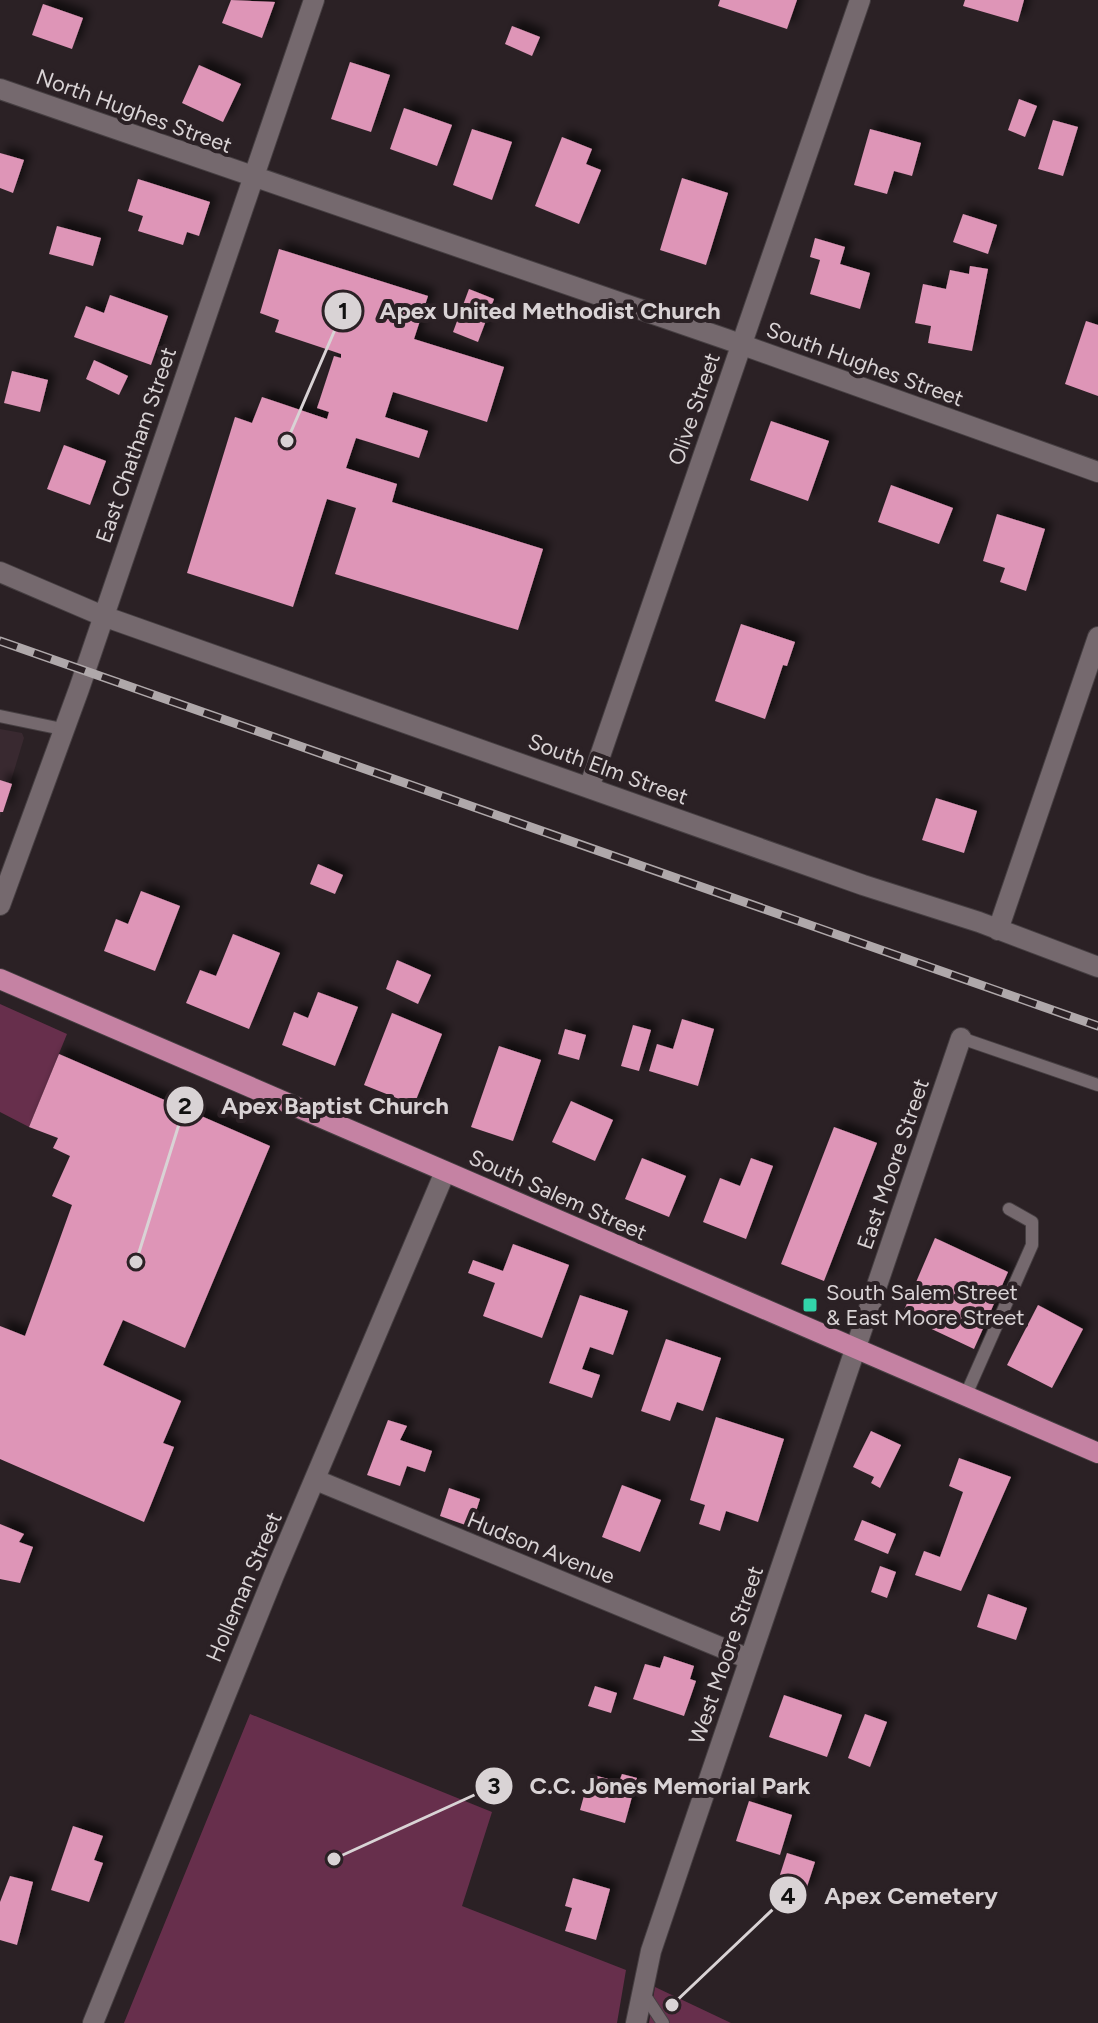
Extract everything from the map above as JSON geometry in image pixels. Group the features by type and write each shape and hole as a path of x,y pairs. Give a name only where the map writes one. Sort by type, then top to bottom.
{"main road":[{"name":"South Salem Street","path":"0,979 1098,1453"}],"street":[{"name":"East Chatham Street","path":"0,905 103,616 314,0"},
{"name":"Olive Street","path":"589,788 860,0"},
{"name":"North Hughes Street","path":"0,89 252,179"},
{"name":"South Hughes Street","path":"252,179 741,345 1098,472"},
{"name":"South Elm Street","path":"0,572 103,616 1098,967"},
{"path":"998,930 1098,637"},
{"name":"East Moore Street","path":"854,1350 961,1038"},
{"name":"Holleman Street","path":"93,2023 445,1172"},
{"name":"West Moore Street","path":"636,2023 651,1951 854,1350"},
{"name":"Hudson Avenue","path":"316,1480 749,1659"}],"lane":[{"path":"0,716 62,729"},
{"path":"961,1038 1098,1085"},
{"path":"965,1397 1032,1245 1032,1222 1009,1209"},
{"path":"642,1991 663,2023"}],"shaded area":[{"path":"0,729 22,733 24,738 0,817"},
{"path":"0,1004 67,1034 29,1127 0,1112"},
{"path":"250,1714 492,1812 462,1906 626,1970 617,2023 124,2023"},
{"path":"655,1987 731,2023 649,2023"}],"building":[{"path":"231,0 275,2 262,38 222,23"},
{"path":"720,0 797,0 787,29 718,6"},
{"path":"965,0 1024,0 1018,22 963,6"},
{"path":"43,4 83,18 72,49 32,35"},
{"path":"512,26 540,37 532,56 505,44"},
{"path":"350,62 390,75 371,132 331,119"},
{"path":"199,65 241,84 223,122 182,103"},
{"path":"1019,99 1037,106 1025,137 1008,130"},
{"path":"404,108 452,125 437,166 390,149"},
{"path":"1053,120 1078,127 1063,176 1038,169"},
{"path":"472,129 512,142 492,200 453,185"},
{"path":"870,129 921,143 912,176 894,171 887,194 854,185"},
{"path":"562,137 592,149 586,164 601,170 579,224 535,206"},
{"path":"0,153 24,160 13,193 0,188"},
{"path":"682,178 728,193 706,265 660,250"},
{"path":"138,179 210,202 199,236 187,232 183,245 138,231 143,216 128,211"},
{"path":"963,214 997,225 988,254 953,242"},
{"path":"57,226 101,238 93,266 49,254"},
{"path":"815,238 845,247 840,264 870,273 860,309 810,294 820,260 810,257"},
{"path":"279,249 428,296 414,339 504,367 487,422 393,392 385,417 428,431 419,458 356,438 346,468 397,484 392,502 543,549 518,630 335,574 356,508 327,499 293,607 187,573 235,417 252,423 262,397 327,419 329,412 317,408 334,356 341,358 341,354 275,332 279,320 260,313"},
{"path":"970,266 988,269 972,351 928,343 931,326 915,323 923,284 946,289 950,270 969,274"},
{"path":"469,289 494,299 478,342 453,332"},
{"path":"110,295 168,316 151,365 74,337 86,306 104,313"},
{"path":"1086,321 1098,325 1098,396 1065,384"},
{"path":"94,360 128,376 119,395 86,379"},
{"path":"12,371 48,380 40,412 4,403"},
{"path":"771,421 829,441 808,501 750,480"},
{"path":"64,445 106,461 90,505 47,489"},
{"path":"891,485 953,508 939,544 878,522"},
{"path":"997,514 1045,529 1026,591 1000,582 1005,568 983,561"},
{"path":"741,624 795,642 787,666 783,665 765,719 715,701"},
{"path":"0,780 12,784 3,812 0,812"},
{"path":"936,798 977,811 964,853 922,840"},
{"path":"318,864 343,875 335,894 310,884"},
{"path":"141,891 180,906 155,971 104,951 116,919 128,924"},
{"path":"233,934 280,953 249,1029 186,1003 200,970 216,976"},
{"path":"397,960 431,975 418,1004 386,989"},
{"path":"318,992 358,1007 335,1066 282,1045 294,1012 308,1018"},
{"path":"392,1013 442,1034 414,1105 364,1085"},
{"path":"682,1019 714,1029 698,1086 649,1071 657,1044 673,1049"},
{"path":"633,1025 651,1030 639,1071 621,1066"},
{"path":"565,1029 586,1035 579,1060 558,1054"},
{"path":"499,1046 541,1060 513,1141 471,1127"},
{"path":"59,1054 270,1146 185,1348 123,1320 103,1365 181,1401 163,1443 174,1447 144,1522 0,1459 0,1326 25,1336 72,1205 52,1196 70,1156 53,1148 58,1138 29,1127"},
{"path":"571,1101 613,1120 595,1161 552,1142"},
{"path":"834,1127 877,1143 824,1281 781,1264"},
{"path":"642,1158 686,1176 669,1217 625,1199"},
{"path":"751,1158 773,1166 746,1239 703,1222 720,1178 740,1186"},
{"path":"935,1238 1008,1272 974,1349 902,1315"},
{"path":"513,1244 569,1265 542,1338 483,1316 495,1283 468,1273 473,1260 503,1271"},
{"path":"580,1295 628,1311 613,1355 590,1347 582,1369 600,1375 592,1398 549,1383"},
{"path":"1038,1305 1083,1329 1052,1388 1007,1365"},
{"path":"666,1339 721,1358 703,1411 677,1402 670,1421 641,1411"},
{"path":"716,1417 784,1439 758,1522 726,1511 720,1531 699,1524 705,1505 690,1500"},
{"path":"388,1420 407,1426 400,1440 432,1451 425,1472 407,1466 400,1486 367,1475"},
{"path":"871,1431 901,1445 880,1488 871,1483 874,1477 853,1467"},
{"path":"959,1458 1011,1477 961,1591 915,1575 924,1551 940,1557 963,1492 949,1486"},
{"path":"622,1485 661,1500 640,1552 602,1537"},
{"path":"449,1488 480,1499 471,1527 440,1516"},
{"path":"862,1520 896,1534 888,1554 854,1540"},
{"path":"0,1524 24,1534 19,1542 33,1547 20,1583 0,1579"},
{"path":"880,1566 896,1572 887,1598 871,1592"},
{"path":"988,1594 1027,1608 1016,1640 977,1627"},
{"path":"664,1656 694,1666 690,1679 696,1681 684,1716 633,1699 645,1664 660,1668"},
{"path":"595,1686 617,1693 611,1713 588,1706"},
{"path":"784,1695 842,1715 827,1757 769,1737"},
{"path":"865,1714 887,1722 870,1767 848,1758"},
{"path":"590,1774 619,1782 622,1774 637,1778 625,1823 580,1810"},
{"path":"749,1801 792,1815 780,1855 736,1841"},
{"path":"73,1826 103,1836 94,1860 103,1863 89,1902 51,1890"},
{"path":"787,1853 815,1862 805,1893 777,1884"},
{"path":"10,1876 33,1882 17,1945 0,1940 0,1902"},
{"path":"573,1878 610,1889 596,1940 565,1931 572,1908 565,1906"}],"railway":[{"path":"0,641 1098,1026"}],"place":[{"name":"Apex United Methodist Church","path":"287,441"},
{"name":"Apex Baptist Church","path":"136,1262"},
{"name":"South Salem Street & East Moore Street","path":"810,1305"},
{"name":"C.C. Jones Memorial Park","path":"334,1859"},
{"name":"Apex Cemetery","path":"672,2005"}]}
